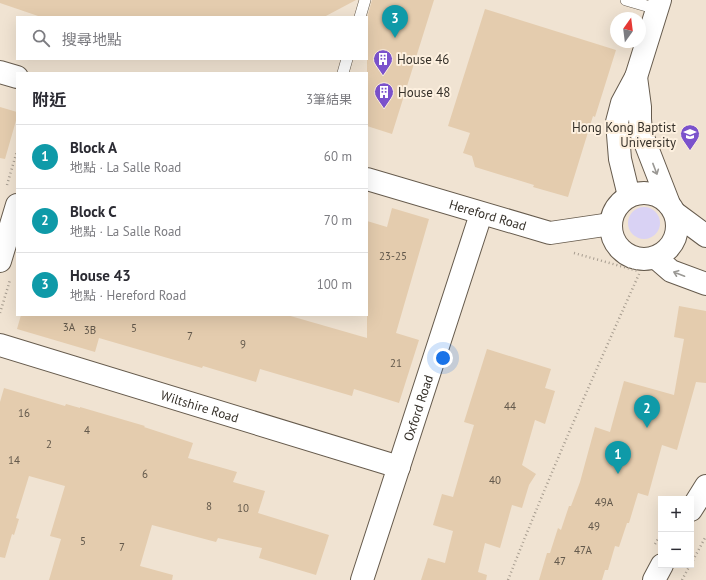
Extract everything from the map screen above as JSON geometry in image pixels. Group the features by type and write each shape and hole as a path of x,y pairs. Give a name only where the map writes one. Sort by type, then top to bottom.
{"street":[{"path":"629,196 620,160 618,122 622,103 636,77 658,4"},
{"path":"0,72 16,77"},
{"path":"636,77 640,107 641,132 672,208 678,224 677,235 672,245 665,253 656,258 634,258 617,246 613,236 611,224 612,216 617,206 629,196 640,193 660,197 672,208 706,236"},
{"name":"Hereford Road","path":"368,179 481,214 550,233 611,224"},
{"path":"5,270 12,196"},
{"name":"Oxford Road","path":"362,580 481,214"},
{"path":"656,258 672,271 706,284"},
{"name":"Wiltshire Road","path":"0,345 399,467"},
{"path":"694,505 706,486"},
{"path":"654,580 660,568"}],"lane":[{"path":"360,16 365,0"},
{"path":"626,0 658,4"},
{"path":"343,72 347,60"}],"path":[{"path":"12,196 16,160"},
{"path":"508,580 530,523 591,380 640,272 571,252"},
{"path":"0,313 5,270"},
{"path":"694,558 706,536"},
{"path":"682,580 689,568"}],"shaded area":[{"path":"641,207 647,207 657,214 660,223 659,229 653,236 647,239 641,239 631,232 628,226 628,220 635,210"}],"building":[{"path":"0,0 356,0 326,16 38,16 0,3"},
{"path":"372,0 434,0 392,134 368,126 368,16"},
{"path":"485,9 616,50 595,117 593,116 568,197 533,187 534,185 475,167 472,156 463,153 470,133 448,126"},
{"path":"0,107 16,112 16,120 5,159 0,158"},
{"path":"392,208 429,219 396,333 419,340 399,403 354,389 352,396 260,369 256,382 99,338 95,352 17,329 21,316 290,316 367,338 368,221 387,227"},
{"path":"679,306 706,311 706,383 696,382 677,450 662,445 648,496 638,493 629,523 627,523 619,547 615,546 608,570 605,570 602,580 539,580 547,553 550,553 558,528 561,530 569,506 571,506 580,482 595,427 610,432 624,381 674,395 684,339 674,337"},
{"path":"487,349 551,369 545,388 555,391 545,424 535,420 522,465 536,474 529,485 522,508 512,505 500,548 485,543 478,572 487,575 486,580 421,580 428,558 445,563 453,531 433,525 442,494 453,497 474,425 464,422"},
{"path":"4,388 65,406 66,404 80,407 145,426 144,427 193,443 188,458 237,472 233,482 265,491 258,513 329,535 316,575 259,558 262,548 218,538 216,542 152,525 140,566 173,575 172,580 49,580 61,539 50,536 65,486 29,476 16,518 19,519 14,535 12,534 5,558 0,557 0,402"}],"place":[{"name":"House 43","path":"395,38"},
{"name":"House 46","path":"383,76"},
{"name":"House 48","path":"384,109"},
{"name":"Hong Kong Baptist University","path":"690,151"},
{"name":"Block C","path":"647,428"},
{"name":"Block A","path":"618,474"}]}
